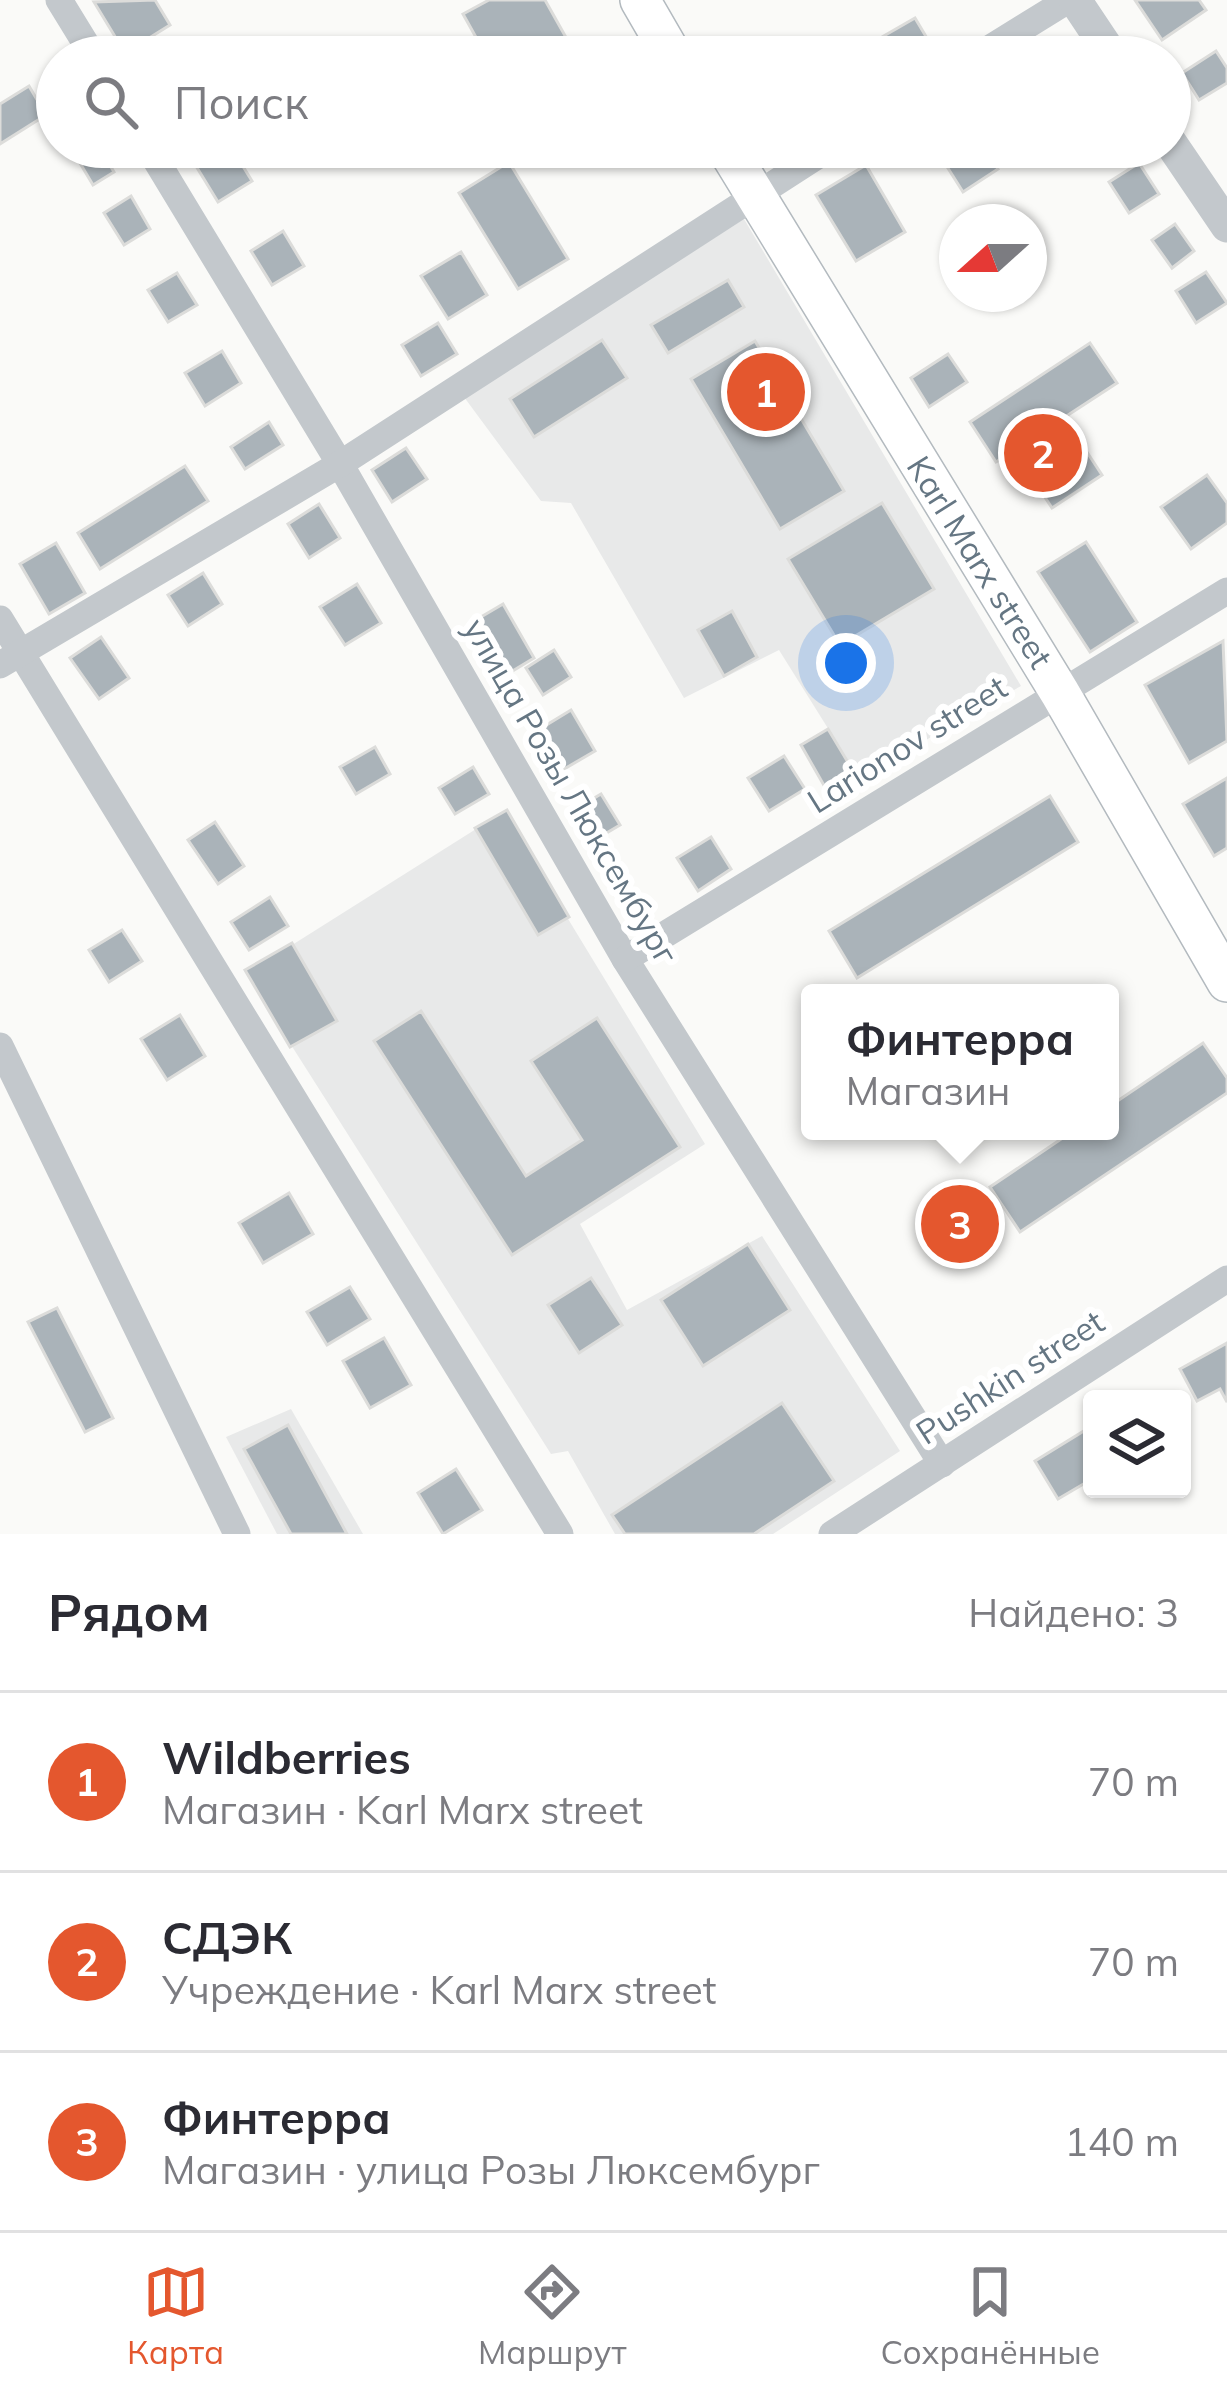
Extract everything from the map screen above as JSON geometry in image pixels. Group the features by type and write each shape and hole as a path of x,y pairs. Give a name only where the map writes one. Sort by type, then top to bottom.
{"main road":[{"path":"640,0 661,36"},
{"name":"Karl Marx street","path":"739,168 1060,693 1227,982"}],"street":[{"path":"59,0 81,36"},
{"path":"1011,36 1071,0 1098,36"},
{"name":"улица Розы Люксембург","path":"161,168 340,464 626,959 941,1464"},
{"path":"11,659 340,464 797,168"},
{"path":"1188,168 1227,226"},
{"name":"Larionov street","path":"626,959 1227,591"},
{"path":"0,619 11,659 560,1534"},
{"path":"0,1046 237,1534"},
{"name":"Pushkin street","path":"832,1534 1227,1279"}],"shaded area":[{"path":"744,219 1021,686 859,778 779,650 684,698 571,503 541,501 464,397"},
{"path":"503,812 705,1144 580,1224 627,1310 762,1236 900,1451 773,1534 615,1534 568,1451 551,1454 246,974"},
{"path":"291,1409 363,1534 277,1534 226,1437"}],"building":[{"path":"155,0 170,25 152,36 115,36 94,2"},
{"path":"489,0 545,0 565,36 475,36 463,14"},
{"path":"1135,0 1199,0 1206,10 1168,36 1159,36"},
{"path":"915,18 926,36 884,36"},
{"path":"1216,51 1227,68 1227,83 1199,100 1191,87 1191,67"},
{"path":"29,86 36,98 36,121 0,144 0,104"},
{"path":"83,168 112,168 114,172 93,185"},
{"path":"197,168 244,168 252,181 218,202"},
{"path":"499,168 513,168 568,259 518,289 459,193"},
{"path":"868,168 905,232 856,261 816,195"},
{"path":"948,168 997,168 998,169 963,192"},
{"path":"1131,168 1142,168 1159,194 1129,213 1109,182"},
{"path":"131,196 150,229 124,245 104,213"},
{"path":"1175,224 1194,251 1172,268 1152,240"},
{"path":"283,231 304,266 272,285 251,251"},
{"path":"461,252 487,295 448,319 421,276"},
{"path":"1206,272 1227,303 1196,323 1176,291"},
{"path":"177,273 197,305 168,322 148,290"},
{"path":"728,280 744,307 668,353 651,325"},
{"path":"438,323 457,354 421,376 402,345"},
{"path":"602,340 627,378 534,437 510,399"},
{"path":"755,341 844,491 780,529 691,379"},
{"path":"1090,343 1117,383 996,462 970,422"},
{"path":"222,351 241,383 205,406 185,373"},
{"path":"948,354 967,382 929,407 911,378"},
{"path":"1064,417 1102,475 1052,508 1014,450"},
{"path":"269,422 283,445 245,469 231,447"},
{"path":"406,448 427,479 392,502 372,470"},
{"path":"185,466 208,501 100,569 78,533"},
{"path":"1207,475 1227,503 1227,523 1191,549 1161,507"},
{"path":"882,503 934,589 840,645 788,559"},
{"path":"319,504 340,538 309,558 288,524"},
{"path":"1086,542 1137,622 1090,652 1038,572"},
{"path":"56,543 85,593 49,614 20,564"},
{"path":"203,573 222,604 188,626 168,595"},
{"path":"357,584 381,623 345,645 320,607"},
{"path":"503,604 534,658 501,678 469,624"},
{"path":"732,611 757,657 724,676 698,630"},
{"path":"101,637 129,678 99,699 70,658"},
{"path":"1223,641 1227,741 1189,763 1145,685"},
{"path":"554,650 571,677 543,695 526,668"},
{"path":"571,710 595,751 559,772 535,732"},
{"path":"828,729 858,779 830,796 801,745"},
{"path":"375,747 390,774 356,794 340,767"},
{"path":"784,756 805,789 769,811 748,778"},
{"path":"473,767 489,794 455,814 439,788"},
{"path":"1227,778 1227,848 1214,856 1183,804"},
{"path":"601,794 620,825 598,838 579,807"},
{"path":"1050,796 1078,842 857,978 829,931"},
{"path":"507,810 569,917 538,935 475,828"},
{"path":"215,822 244,866 218,884 188,840"},
{"path":"711,837 731,869 698,891 677,858"},
{"path":"270,897 288,926 249,950 231,922"},
{"path":"122,930 142,961 109,982 89,950"},
{"path":"292,943 337,1021 290,1047 245,970"},
{"path":"421,1011 526,1176 582,1140 531,1061 597,1018 680,1147 512,1255 374,1041"},
{"path":"180,1015 205,1056 167,1080 141,1039"},
{"path":"1203,1043 1227,1078 1227,1093 1020,1232 990,1187 1060,1140 1119,1140 1119,1100"},
{"path":"289,1193 313,1234 263,1263 239,1223"},
{"path":"748,1244 790,1310 703,1366 661,1300"},
{"path":"591,1278 622,1325 579,1353 548,1305"},
{"path":"350,1287 370,1319 327,1345 307,1312"},
{"path":"57,1308 113,1418 85,1432 28,1322"},
{"path":"384,1338 411,1385 370,1408 343,1361"},
{"path":"1227,1343 1227,1402 1220,1389 1197,1401 1180,1369"},
{"path":"782,1403 834,1481 754,1534 625,1534 612,1515"},
{"path":"288,1425 347,1534 291,1534 244,1449"},
{"path":"1083,1432 1083,1484 1058,1499 1035,1461"},
{"path":"456,1469 482,1510 443,1534 418,1493"}],"place":[{"name":"Wildberries","path":"766,392"},
{"name":"СДЭК","path":"1043,453"},
{"name":"Финтерра","path":"960,1224"}]}
